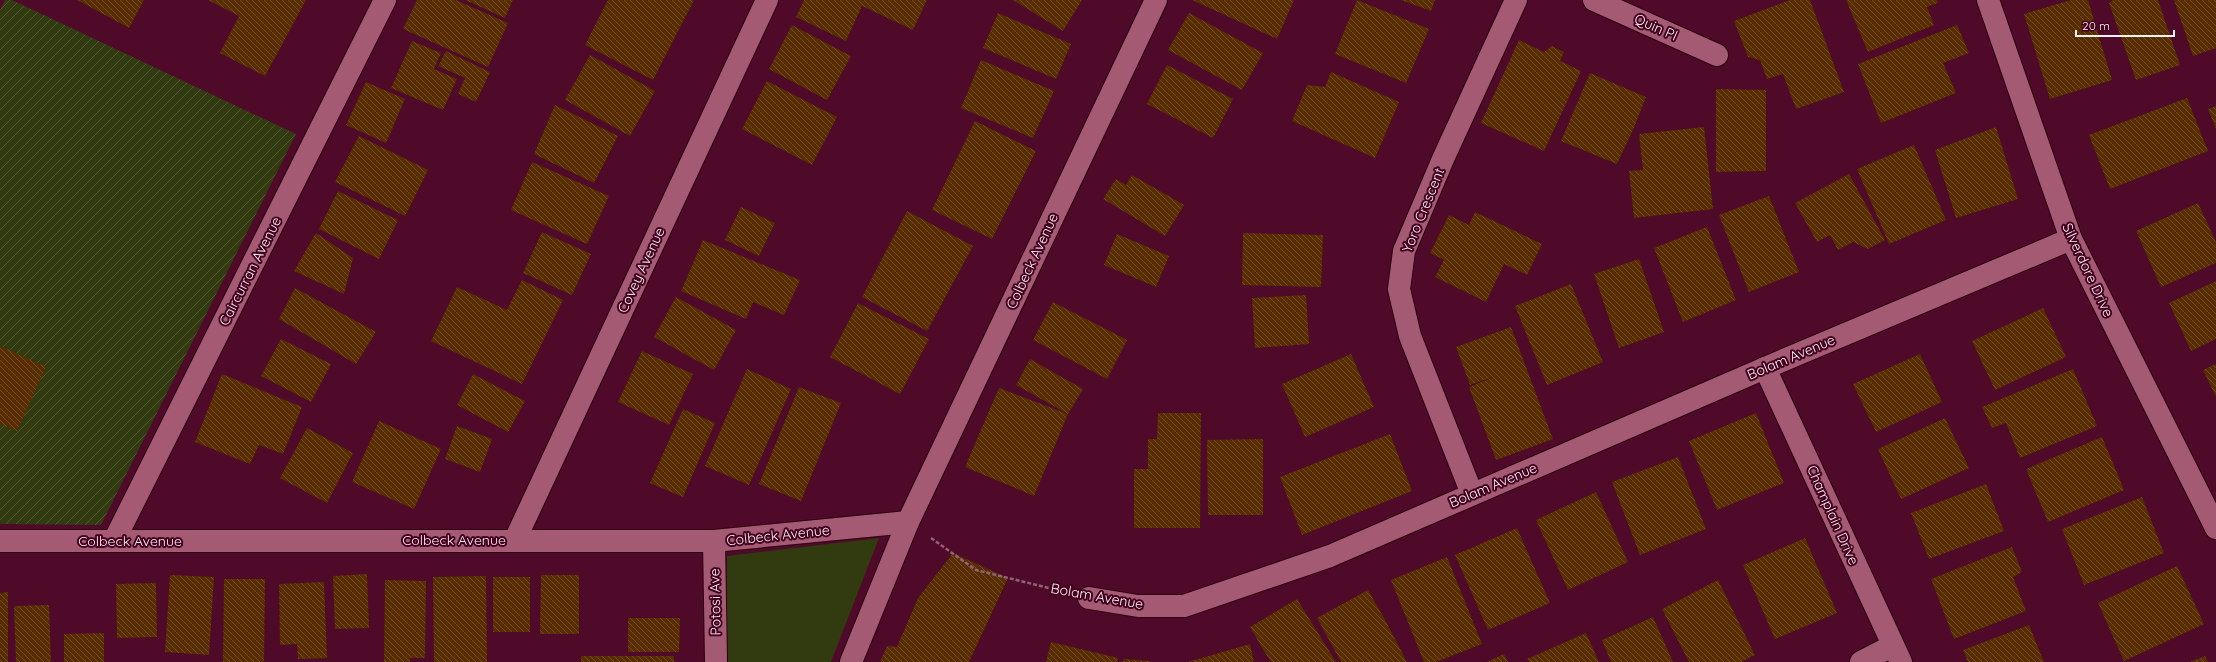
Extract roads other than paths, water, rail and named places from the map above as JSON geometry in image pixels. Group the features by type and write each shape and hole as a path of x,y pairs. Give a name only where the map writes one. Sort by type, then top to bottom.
{"street":[{"name":"Caircurran Avenue","path":"114,541 385,0"},
{"name":"Covey Avenue","path":"515,540 767,0"},
{"name":"Colbeck Avenue","path":"851,662 908,522 1156,0"},
{"name":"Yoro Crescent","path":"1472,494 1410,336 1399,289 1404,251 1443,159 1516,0"},
{"name":"Quin Pl","path":"1594,0 1718,55"},
{"name":"Silverdore Drive","path":"1988,0 2071,239 2216,528"},
{"name":"Bolam Avenue","path":"1089,598 1138,606 1184,606 1330,556 1765,368 2071,239"},
{"name":"Champlain Drive","path":"1765,368 1897,654"},
{"name":"Colbeck Avenue","path":"0,541 714,541 908,522"},
{"name":"Potosi Ave","path":"714,541 716,662"},
{"path":"1861,662 1897,654"}]}
